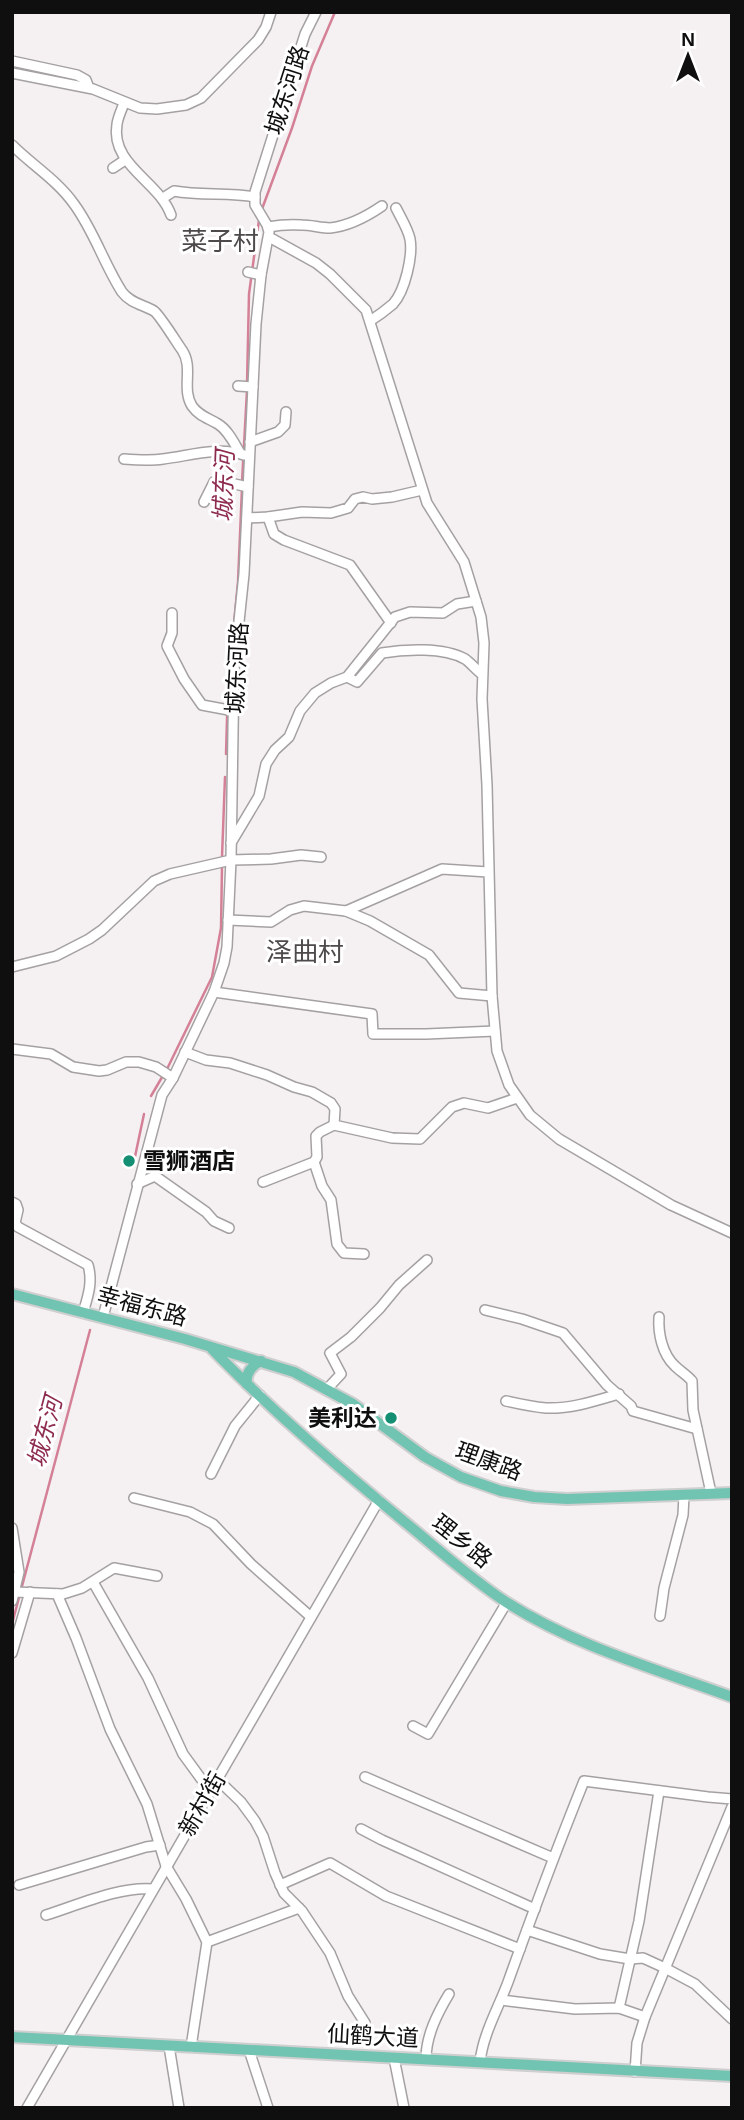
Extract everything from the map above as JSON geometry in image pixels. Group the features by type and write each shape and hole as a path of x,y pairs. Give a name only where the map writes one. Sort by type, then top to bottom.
{"main road":[{"name":"幸福东路","path":"12,1294 261,1360"},
{"name":"理乡路","path":"210,1346 247,1384 379,1500 507,1602 578,1639 732,1697"},
{"name":"理康路","path":"261,1360 294,1372 353,1404 425,1457 461,1477 500,1491 545,1498 732,1493"},
{"path":"247,1384 247,1374 261,1360"},
{"name":"仙鹤大道","path":"12,2037 732,2076"}],"street":[{"name":"城东河路","path":"12,73 89,88 140,108 157,109 186,105 201,98 258,40 271,12"},
{"name":"城东河路","path":"255,197 305,34 316,12"},
{"path":"12,61 77,75 86,80 89,88"},
{"path":"124,103 117,126 119,146 125,160 163,198 171,215"},
{"path":"12,145 48,175 74,204 124,295 142,307 156,312 187,361 187,397 194,409 206,419 219,424 245,455"},
{"path":"113,169 125,160"},
{"path":"163,198 174,191 255,197 255,205 268,232 330,274 366,310 422,490 435,517 464,562 481,617 484,643 482,674 492,996 499,1061 517,1098 541,1126 661,1200 732,1233"},
{"path":"268,232 283,225 328,228 346,225 382,206"},
{"path":"370,321 397,298 408,267 410,237 396,208"},
{"name":"城东河路","path":"103,1317 168,1075 185,1052 214,992 224,963 231,843 234,669 247,518 243,486 245,455 250,442 256,324 255,273 268,232"},
{"path":"238,386 253,387"},
{"path":"250,442 278,432 285,425 286,412"},
{"path":"124,459 164,459 188,454 245,455"},
{"path":"204,502 214,482 243,486"},
{"path":"247,518 302,512 331,513 348,508 355,499 392,498 422,490"},
{"path":"268,517 274,534 284,540 350,565 391,623"},
{"path":"231,843 259,796 266,764 275,750 289,737 300,711 315,693 347,677 395,617 410,611 443,613 457,604 476,601"},
{"path":"172,613 172,633 167,646 184,679 201,705 233,711"},
{"path":"347,677 357,682 382,653 420,650 442,652 465,659 482,674"},
{"path":"12,967 56,957 89,939 154,881 170,874 228,861 301,855 321,857"},
{"path":"346,911 442,869 488,872"},
{"path":"228,920 271,922 290,910 304,906 346,911 370,921 429,955 459,993 492,996"},
{"path":"214,992 372,1014 373,1034 495,1031"},
{"path":"12,1049 51,1054 73,1067 99,1072 132,1062 146,1064 168,1075"},
{"path":"185,1052 206,1060 230,1063 312,1092 331,1103 335,1109 334,1125"},
{"path":"264,1182 314,1162 317,1157 316,1136 334,1125 392,1138 420,1139 452,1107 464,1103 488,1108 517,1098"},
{"path":"314,1162 322,1186 331,1200 338,1247 344,1253 365,1254"},
{"path":"137,1184 156,1176 206,1212 214,1221 229,1228"},
{"path":"12,1202 18,1210 15,1223 18,1227 88,1265 91,1276 83,1312"},
{"path":"327,1389 341,1374 330,1353 351,1337 399,1285 428,1259"},
{"path":"485,1310 564,1333 607,1385 634,1411 697,1429"},
{"path":"659,1317 658,1332 668,1357 692,1381 693,1410 711,1493"},
{"path":"506,1401 555,1408 575,1406 619,1394"},
{"path":"211,1474 235,1426 260,1395"},
{"path":"660,1616 684,1494"},
{"path":"134,1498 190,1512 212,1524 251,1564 311,1617"},
{"name":"新村街","path":"27,2108 379,1500"},
{"path":"12,1528 19,1564 19,1594 12,1653"},
{"path":"19,1594 57,1594 72,1591 93,1582 114,1568 157,1576"},
{"path":"93,1582 148,1678 183,1754 210,1791"},
{"path":"57,1594 110,1729 147,1804 166,1866 207,1942 191,2047"},
{"path":"413,1726 428,1734 507,1602"},
{"path":"365,1777 553,1858"},
{"path":"217,1779 242,1802 254,1821 263,1836 284,1893 299,1908 330,1953 348,1996 365,2023"},
{"path":"480,2063 483,2042 584,1781 732,1798"},
{"path":"619,2008 639,1921 659,1791"},
{"path":"635,2071 637,2043 645,2017 732,1807"},
{"path":"361,1829 534,1909"},
{"path":"19,1885 160,1844"},
{"path":"280,1885 330,1863 386,1896 520,1949"},
{"path":"46,1915 121,1892 141,1888 153,1889"},
{"path":"207,1942 299,1908"},
{"path":"527,1930 600,1954 630,1959 643,1958 695,1984 732,2019"},
{"path":"426,2059 428,2041 449,1994"},
{"path":"501,2000 575,2009 619,2008 645,2017"},
{"path":"169,2046 179,2108"},
{"path":"249,2050 268,2108"},
{"path":"394,2058 404,2108"}],"waterway":[{"name":"城东河","path":"262,209 312,66 335,12"},
{"name":"城东河","path":"247,384 249,294 259,220"},
{"name":"城东河","path":"242,482 247,390"},
{"name":"城东河","path":"226,754 228,685 238,582 242,488"},
{"name":"城东河","path":"222,857 225,777"},
{"name":"城东河","path":"151,1096 212,977 221,928 222,866"},
{"name":"城东河","path":"133,1166 144,1114"},
{"name":"城东河","path":"12,1624 90,1330"}],"place":[{"name":"雪狮酒店","path":"129,1161"},
{"name":"美利达","path":"391,1418"}],"district":[{"name":"菜子村","path":"220,241"},
{"name":"泽曲村","path":"305,952"}]}
